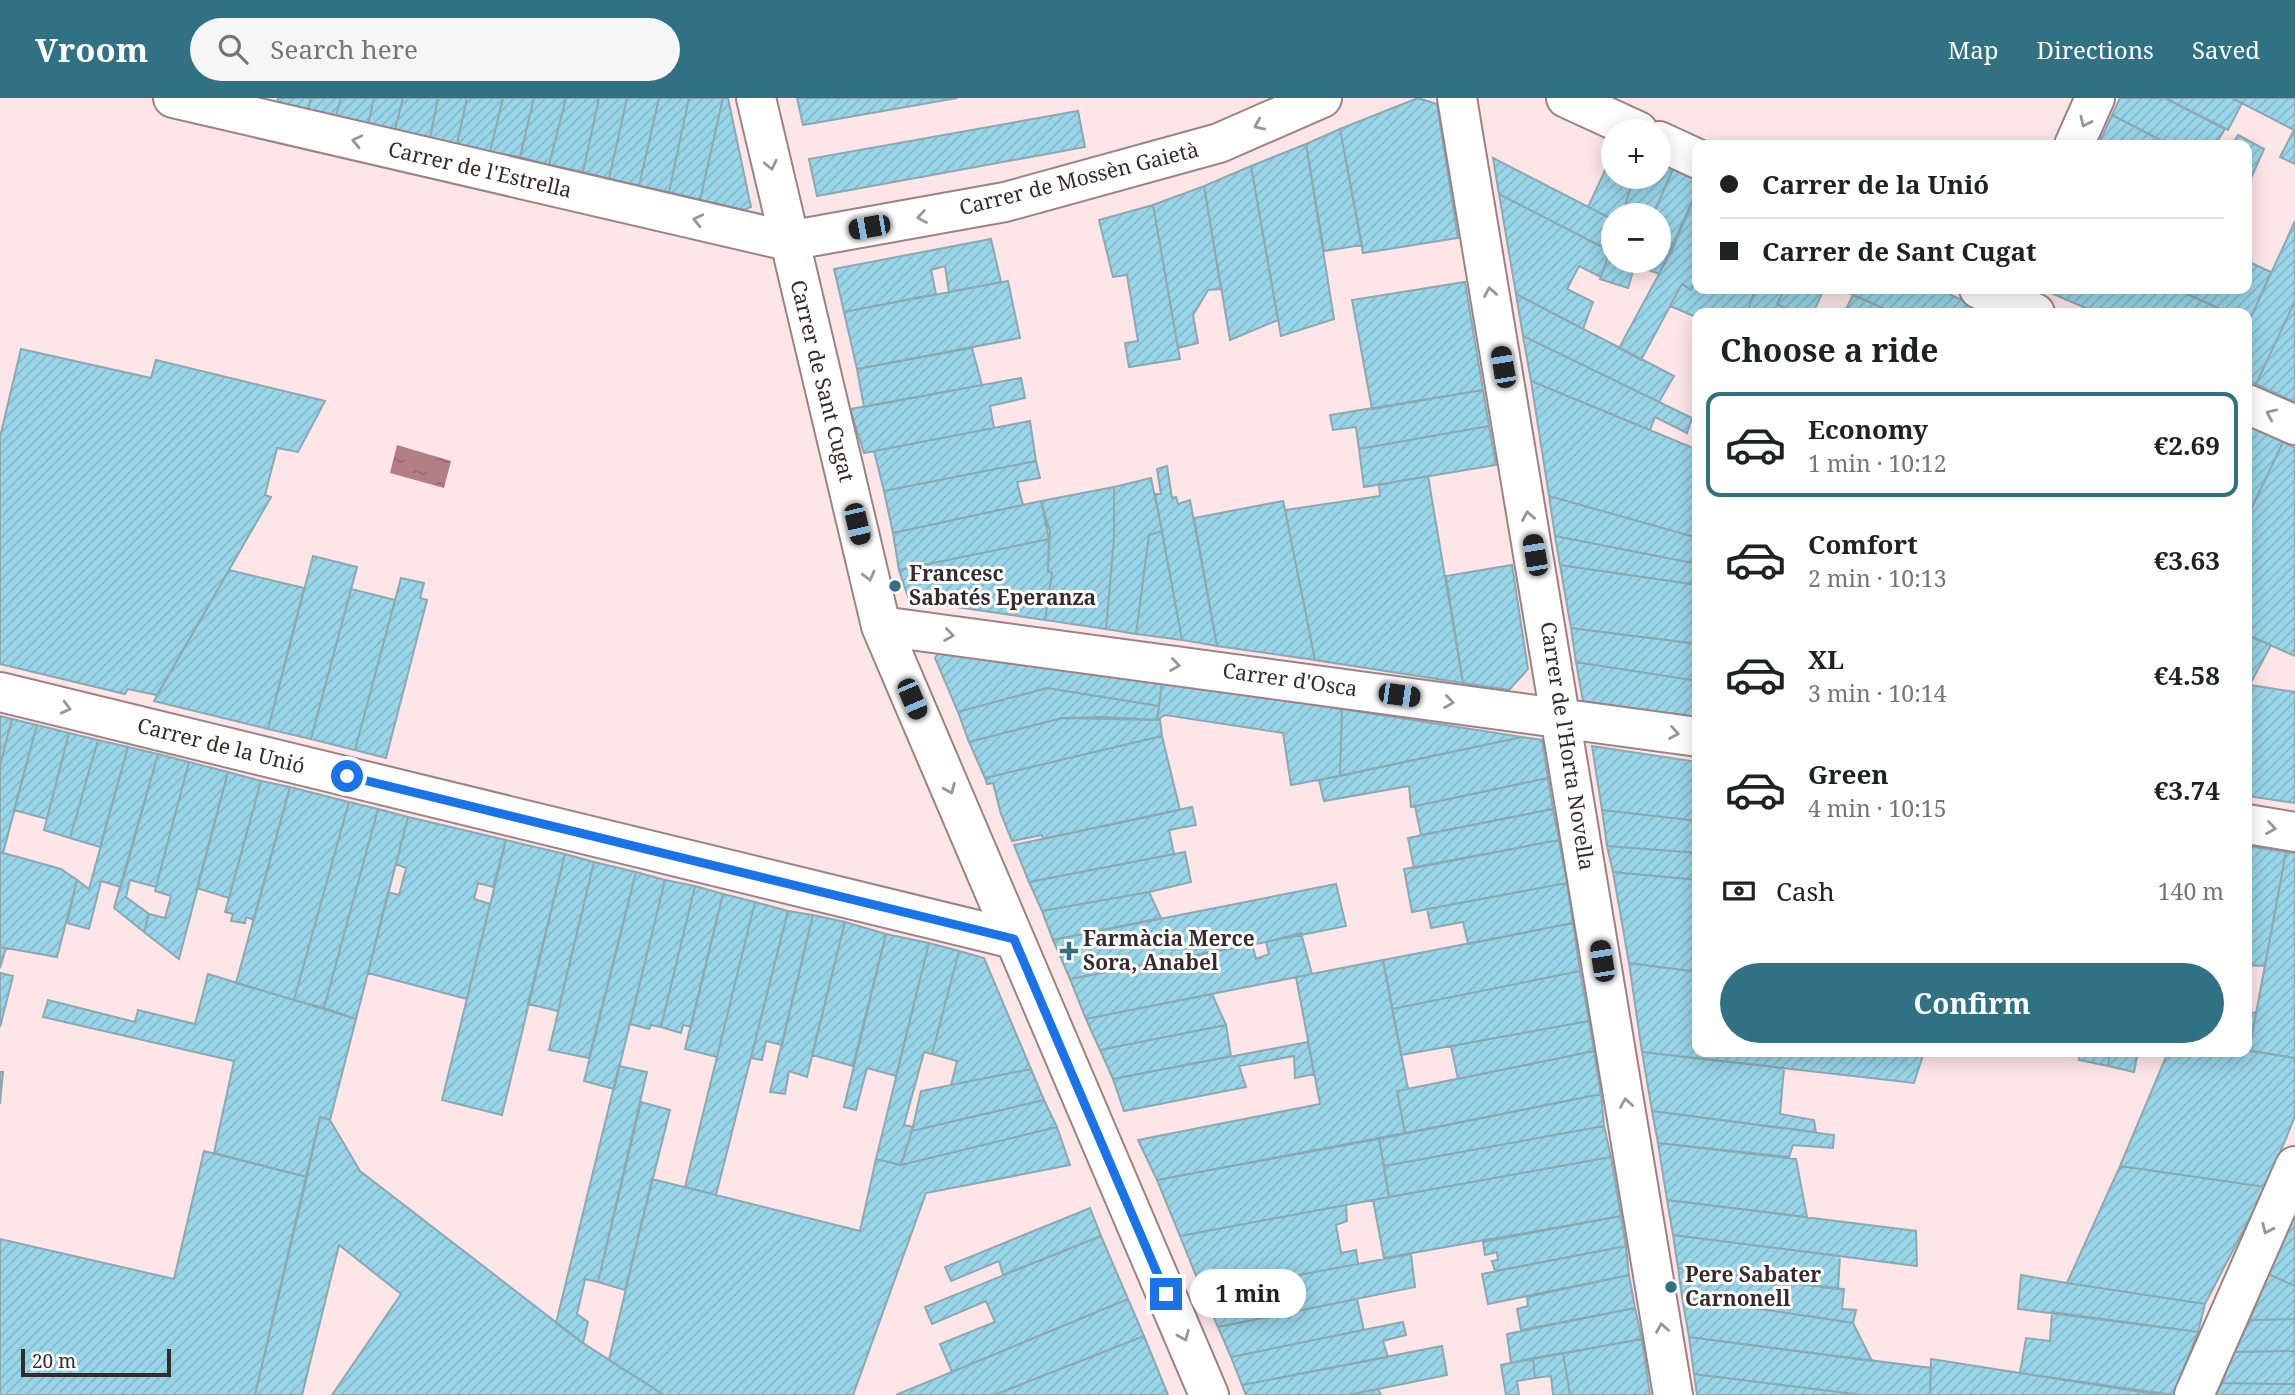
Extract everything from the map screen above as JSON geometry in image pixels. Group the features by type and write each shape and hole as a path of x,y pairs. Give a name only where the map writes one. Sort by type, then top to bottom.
{"street":[{"name":"Carrer de l'Estrella","path":"173,98 788,241"},
{"name":"Carrer de Sant Cugat","path":"756,98 881,626 1209,1395"},
{"name":"Carrer de Mossèn Gaietà","path":"788,241 1004,202 1219,143 1322,98"},
{"name":"Carrer de l'Horta Novella","path":"1457,98 1673,1395"},
{"path":"1566,98 1612,119"},
{"path":"2076,140 2095,98"},
{"path":"1671,147 1692,156"},
{"path":"2252,406 2295,425"},
{"name":"Carrer d'Osca","path":"881,626 1562,716 1692,736"},
{"name":"Carrer de la Unió","path":"0,692 1014,939"},
{"path":"2252,825 2295,832"},
{"path":"2194,1395 2295,1166"}],"water":[{"path":"397,445 451,461 444,488 390,473"}],"building":[{"path":"278,98 311,98 308,110 277,103"},
{"path":"311,98 341,98 336,116 308,110"},
{"path":"341,98 374,98 368,124 336,116"},
{"path":"374,98 403,98 395,130 368,124"},
{"path":"403,98 438,98 430,138 395,130"},
{"path":"438,98 467,98 457,144 430,138"},
{"path":"467,98 503,98 490,152 457,144"},
{"path":"503,98 534,98 520,157 490,152"},
{"path":"534,98 566,98 549,165 520,157"},
{"path":"566,98 599,98 583,172 549,165"},
{"path":"599,98 627,98 609,179 583,172"},
{"path":"627,98 659,98 639,186 609,179"},
{"path":"659,98 689,98 669,192 639,186"},
{"path":"689,98 723,98 700,200 669,192"},
{"path":"723,98 728,98 751,207 744,210 700,200"},
{"path":"797,98 957,98 803,125"},
{"path":"1418,98 1437,104 1458,238 1363,253 1340,129"},
{"path":"2120,98 2165,98 2225,129 2218,140 2160,140 2112,115"},
{"path":"2165,98 2232,98 2242,103 2228,130"},
{"path":"2232,98 2295,98 2295,164 2280,157 2294,130"},
{"path":"1078,111 1085,147 817,196 809,159"},
{"path":"2112,115 2160,140 2100,140"},
{"path":"1340,129 1362,245 1324,251 1306,144"},
{"path":"2238,135 2247,140 2235,140"},
{"path":"2252,143 2264,149 2252,176"},
{"path":"1306,144 1334,319 1281,336 1251,166"},
{"path":"1493,158 1601,213 1601,246 1499,194"},
{"path":"1251,166 1278,320 1230,340 1204,186"},
{"path":"1673,169 1692,177 1692,202 1671,248 1671,203 1658,203 1664,189 1671,189"},
{"path":"1601,179 1601,189 1630,189 1626,203 1601,203 1601,214 1588,207"},
{"path":"1204,186 1221,289 1208,290 1193,315 1198,343 1178,348 1153,205"},
{"path":"1630,189 1664,189 1658,203 1626,203"},
{"path":"1499,194 1601,246 1601,277 1579,266 1567,289 1593,302 1583,329 1516,294"},
{"path":"1692,203 1692,287 1691,290 1682,284 1641,360 1619,348 1660,273 1671,273 1671,252"},
{"path":"1153,205 1180,359 1129,367 1125,343 1138,341 1127,275 1113,277 1099,220"},
{"path":"2295,221 2295,301 2256,384 2252,382 2252,315"},
{"path":"991,239 1001,282 949,292 945,266 931,270 936,294 844,312 834,269"},
{"path":"2252,263 2271,272 2252,315 2252,308 2218,308 2187,294 2252,294"},
{"path":"1602,273 1632,273 1628,288 1600,279"},
{"path":"1008,281 1020,338 857,369 844,312"},
{"path":"1465,282 1483,390 1372,409 1352,300"},
{"path":"1682,284 1691,290 1692,287 1692,294 1753,294 1749,308 1692,308 1692,315 1670,306"},
{"path":"1516,294 1674,376 1659,402 1523,336"},
{"path":"1753,294 1782,294 1777,304 1785,308 1749,308"},
{"path":"1782,294 1822,294 1815,308 1785,308 1777,304"},
{"path":"1851,294 1949,294 1977,307 1976,308 1883,308"},
{"path":"2053,294 2187,294 2218,308 2086,308"},
{"path":"1853,295 1883,308 1846,308"},
{"path":"2295,301 2295,402 2256,384"},
{"path":"1523,336 1692,418 1687,433 1655,417 1650,430 1531,381"},
{"path":"972,348 982,385 864,407 857,369"},
{"path":"21,349 151,378 156,360 325,401 298,452 277,448 265,495 271,497 157,695 128,689 125,694 0,664 0,437"},
{"path":"1021,378 1025,398 990,406 994,428 864,453 850,409"},
{"path":"1531,381 1692,448 1692,536 1549,496"},
{"path":"1483,390 1489,426 1359,449 1356,427 1333,430 1330,415"},
{"path":"1030,421 1036,461 884,491 874,451"},
{"path":"1489,426 1496,465 1364,487 1359,449"},
{"path":"2252,426 2283,442 2252,507"},
{"path":"2283,442 2295,448 2295,656 2252,637 2252,507"},
{"path":"1036,461 1040,478 1017,482 1023,505 893,533 884,491"},
{"path":"1167,466 1172,498 1176,497 1178,504 1190,500 1217,646 1182,640 1155,494 1161,494 1157,469"},
{"path":"1428,476 1463,683 1315,660 1285,510 1380,496 1379,485"},
{"path":"1151,478 1162,531 1149,535 1136,634 1106,629 1114,539 1114,487"},
{"path":"1114,487 1114,539 1106,629 1045,620 1052,573 1048,571 1050,532 1041,501"},
{"path":"1549,496 1692,536 1692,563 1555,536"},
{"path":"1041,501 1049,539 899,570 893,533"},
{"path":"1283,501 1315,660 1217,646 1194,518"},
{"path":"1162,531 1182,640 1136,634 1149,535"},
{"path":"1555,536 1692,563 1692,584 1560,565"},
{"path":"1049,539 1048,571 1052,573 1045,620 909,600 899,570"},
{"path":"313,556 357,567 311,739 268,729"},
{"path":"1512,565 1528,669 1509,690 1463,683 1446,576"},
{"path":"1560,565 1692,584 1692,643 1571,628"},
{"path":"229,570 304,588 268,729 154,701"},
{"path":"401,578 424,583 420,598 427,600 386,758 355,750"},
{"path":"351,589 395,600 355,750 311,739"},
{"path":"1571,628 1692,643 1692,680 1576,662"},
{"path":"2252,637 2271,645 2252,681"},
{"path":"942,649 1162,683 1159,706 1047,688 958,712 935,658"},
{"path":"1576,662 1692,680 1692,717 1583,701"},
{"path":"1162,683 1342,709 1340,776 1291,785 1283,733 1165,715 1157,720"},
{"path":"2252,685 2295,692 2295,803 2252,797"},
{"path":"1047,688 1159,706 1157,720 1062,718 969,742 958,712"},
{"path":"1342,709 1522,737 1340,776"},
{"path":"0,716 12,719 0,766"},
{"path":"1062,718 1160,720 1162,736 985,778 969,742"},
{"path":"12,719 37,725 3,853 0,852 0,766"},
{"path":"37,725 69,733 47,819 14,810"},
{"path":"69,733 98,740 70,838 44,830"},
{"path":"1162,736 1180,810 1043,839 1042,835 1012,841 993,783 987,784 985,778"},
{"path":"1522,737 1542,740 1548,778 1411,807 1409,786 1324,801 1319,780"},
{"path":"98,740 128,747 100,847 70,838"},
{"path":"1592,746 1692,761 1692,820 1602,810"},
{"path":"128,747 158,754 121,887 101,881 89,929 67,923 77,880 89,889"},
{"path":"158,754 189,762 156,887 130,880 126,897 149,914 144,932 114,908"},
{"path":"189,762 228,772 179,959 144,932 149,914 165,918 171,896 155,891"},
{"path":"228,772 261,781 229,898 197,888"},
{"path":"1548,778 1553,809 1421,835 1415,806"},
{"path":"261,781 290,787 254,920 246,917 245,923 231,921 233,914 225,912"},
{"path":"290,787 349,802 294,1000 236,983"},
{"path":"349,802 378,809 324,1008 294,1000"},
{"path":"1192,807 1196,825 1169,830 1174,854 1029,882 1014,845"},
{"path":"378,809 408,817 356,1019 324,1008"},
{"path":"1553,809 1559,840 1414,868 1408,838"},
{"path":"1602,810 1692,820 1692,853 1607,846"},
{"path":"408,817 506,840 493,887 478,883 474,899 490,904 467,999 368,973 388,892 399,895 406,868 396,864"},
{"path":"506,840 565,854 502,1115 442,1100"},
{"path":"1559,840 1567,883 1412,912 1404,869"},
{"path":"1607,846 1692,853 1692,879 1613,872"},
{"path":"2252,847 2286,852 2265,966 2252,965"},
{"path":"0,852 61,869 77,880 57,957 0,947"},
{"path":"1185,852 1191,882 1149,892 1042,911 1029,882"},
{"path":"2286,852 2295,853 2295,1058 2252,1051 2252,1035"},
{"path":"565,854 594,862 558,1011 528,1004"},
{"path":"594,862 636,872 589,1058 549,1050"},
{"path":"636,872 665,880 614,1089 584,1081"},
{"path":"1613,872 1692,879 1692,971 1629,963"},
{"path":"665,880 695,886 661,1027 651,1025 649,1029 630,1024"},
{"path":"1567,883 1573,923 1468,944 1463,922 1431,928 1427,909"},
{"path":"1336,884 1346,926 1266,942 1070,979 1053,940"},
{"path":"695,886 723,894 691,1027 683,1025 681,1033 661,1027"},
{"path":"1149,892 1161,918 1053,940 1042,911"},
{"path":"723,894 755,902 717,1057 685,1049"},
{"path":"755,902 788,911 716,1195 685,1187"},
{"path":"788,911 813,915 782,1045 766,1041 762,1060 751,1058"},
{"path":"813,915 845,922 807,1077 789,1071 785,1094 770,1092"},
{"path":"845,922 886,934 853,1066 812,1055"},
{"path":"1573,923 1580,971 1392,1009 1383,960"},
{"path":"1301,933 1312,974 1086,1019 1070,979 1252,944 1256,959 1269,954 1266,942"},
{"path":"886,934 929,943 896,1076 867,1068 856,1110 844,1107"},
{"path":"929,943 959,951 932,1054 924,1052 904,1125 913,1127 901,1165 876,1159"},
{"path":"0,947 6,948 0,968"},
{"path":"959,951 984,958 1031,1069 951,1085 957,1061 932,1054"},
{"path":"1383,960 1408,1089 1397,1091 1405,1133 1157,1180 1138,1140 1320,1104 1296,977"},
{"path":"1629,963 1692,971 1692,1057 1922,1057 1914,1083 1642,1052"},
{"path":"1580,971 1589,1021 1401,1055 1392,1009"},
{"path":"0,973 13,976 0,1027"},
{"path":"208,974 356,1019 330,1120 320,1117 307,1177 214,1153 234,1061 43,1017 48,1000 135,1022 138,1010 195,1024"},
{"path":"1212,994 1226,1025 1100,1050 1086,1019"},
{"path":"2252,1013 2256,1013 2252,1035"},
{"path":"1589,1021 1594,1051 1458,1079 1451,1046"},
{"path":"1226,1025 1231,1056 1113,1079 1100,1050"},
{"path":"1308,1042 1314,1074 1295,1078 1294,1056 1239,1066 1246,1087 1124,1111 1113,1079"},
{"path":"1594,1051 1601,1094 1405,1133 1397,1091"},
{"path":"2252,1051 2295,1058 2295,1116 2266,1187 2120,1166 2166,1057 2252,1057"},
{"path":"1642,1052 1784,1068 1780,1114 1814,1120 1816,1132 1652,1111"},
{"path":"2079,1057 2109,1057 2108,1066 2079,1060"},
{"path":"2109,1057 2137,1057 2134,1072 2108,1066"},
{"path":"619,1066 647,1072 598,1282 585,1279 577,1314 588,1322 583,1343 556,1323"},
{"path":"1031,1069 1044,1100 912,1131 921,1091"},
{"path":"0,1072 3,1072 0,1104"},
{"path":"1601,1094 1604,1126 1384,1166 1379,1139"},
{"path":"1044,1100 1057,1127 901,1165 912,1131"},
{"path":"641,1102 670,1110 625,1290 598,1282"},
{"path":"1652,1111 1834,1135 1833,1148 1793,1145 1789,1157 1658,1143"},
{"path":"320,1117 330,1120 360,1171 583,1343 664,1395 332,1395 401,1294 339,1245 302,1395 255,1395"},
{"path":"1604,1126 1611,1157 1389,1197 1384,1166"},
{"path":"1057,1127 1070,1165 926,1193 853,1395 664,1395 609,1360 652,1179 860,1231 876,1159 901,1165"},
{"path":"1379,1139 1389,1197 1180,1236 1157,1180"},
{"path":"1658,1143 1796,1159 1807,1217 1667,1200"},
{"path":"204,1151 307,1177 255,1395 0,1395 0,1239 174,1279"},
{"path":"1611,1157 1621,1216 1384,1258 1373,1200"},
{"path":"2120,1166 2266,1187 2205,1304 2067,1283"},
{"path":"1667,1200 1916,1231 1917,1266 1673,1235"},
{"path":"1346,1205 1347,1221 1336,1225 1341,1253 1356,1250 1358,1264 1203,1293 1180,1236"},
{"path":"1090,1208 1101,1236 1003,1275 999,1261 951,1281 945,1267"},
{"path":"2295,1214 2295,1286 2268,1274"},
{"path":"1621,1216 1626,1246 1495,1271 1492,1261 1498,1260 1497,1252 1485,1255 1483,1242"},
{"path":"1673,1235 1840,1256 1838,1289 1678,1268"},
{"path":"1101,1236 1128,1299 952,1372 940,1344 995,1322 986,1301 932,1324 925,1307"},
{"path":"1626,1246 1629,1275 1488,1304 1482,1274"},
{"path":"1411,1254 1415,1287 1218,1327 1203,1293"},
{"path":"1678,1268 1844,1289 1842,1309 1856,1310 1853,1323 1682,1297"},
{"path":"2268,1274 2295,1286 2295,1319 2250,1320"},
{"path":"1629,1275 1635,1308 1521,1330 1517,1309 1528,1306 1527,1297"},
{"path":"2021,1275 2205,1304 2198,1332 2018,1309"},
{"path":"1682,1297 1853,1323 1872,1361 1689,1337"},
{"path":"1128,1299 1144,1336 994,1395 896,1395"},
{"path":"1357,1299 1364,1330 1231,1357 1218,1327"},
{"path":"1635,1308 1642,1339 1511,1363 1507,1334"},
{"path":"2052,1312 2198,1332 2173,1395 2020,1373 2026,1338 2050,1341"},
{"path":"2295,1319 2295,1351 2234,1352 2250,1320"},
{"path":"1403,1322 1406,1335 1383,1341 1388,1357 1242,1385 1231,1357"},
{"path":"1144,1336 1168,1395 994,1395"},
{"path":"1689,1337 1931,1368 1930,1395 1863,1395 1694,1374"},
{"path":"1642,1339 1650,1395 1570,1395 1563,1353"},
{"path":"1442,1346 1447,1375 1348,1395 1246,1395 1242,1385"},
{"path":"2295,1351 2295,1384 2222,1383 2234,1352"},
{"path":"1563,1353 1570,1395 1553,1395 1551,1376 1535,1378 1533,1358"},
{"path":"1533,1358 1535,1378 1517,1381 1519,1395 1506,1395 1501,1365"},
{"path":"1931,1359 2020,1373 2161,1395 1930,1395"},
{"path":"1694,1374 1863,1395 1697,1395"},
{"path":"2222,1383 2295,1384 2295,1395 2216,1395"},
{"path":"1378,1389 1381,1395 1348,1395"}],"place":[{"name":"Francesc Sabatés Eperanza","path":"895,586"},
{"name":"Farmàcia Merce Sora, Anabel","path":"1069,951"},
{"name":"Pere Sabater Carnonell","path":"1671,1287"}],"route":[{"path":"347,776 1014,939 1166,1294"}]}
